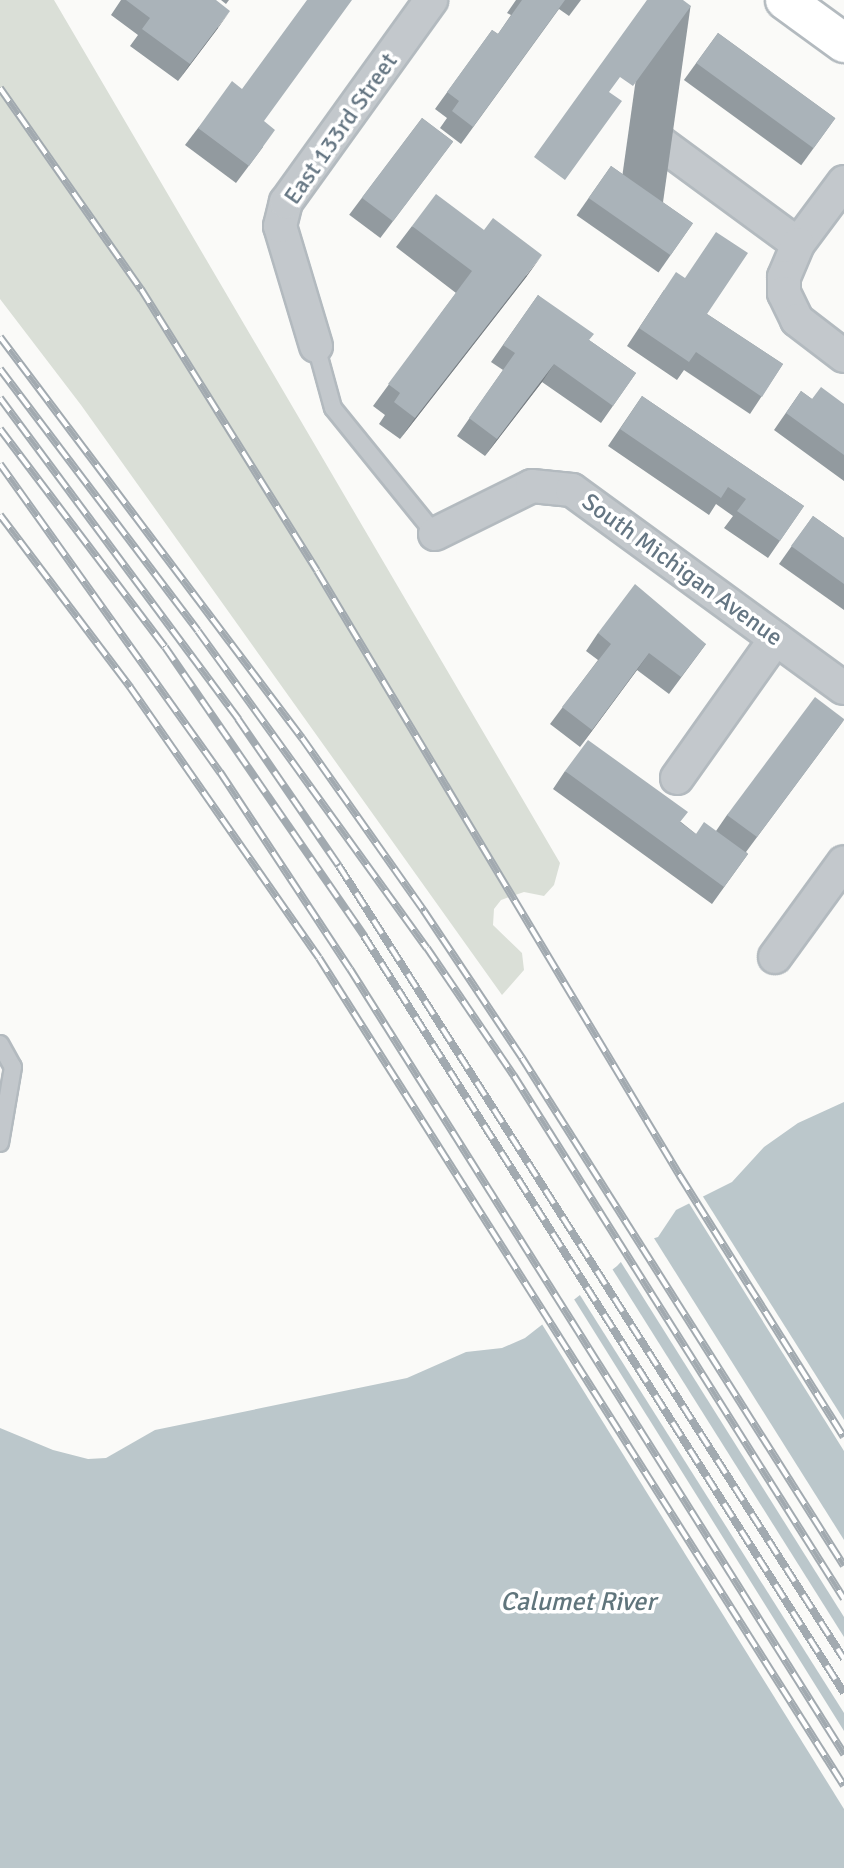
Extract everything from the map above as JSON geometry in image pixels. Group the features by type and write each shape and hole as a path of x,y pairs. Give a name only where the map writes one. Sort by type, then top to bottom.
{"main road":[{"path":"785,0 844,43"}],"street":[{"name":"East 133rd Street","path":"316,346 280,226 286,202 431,0"},
{"path":"655,139 798,244"},
{"path":"844,182 798,244 786,270 784,293 797,320 844,355"},
{"name":"South Michigan Avenue","path":"435,534 532,486 572,490 844,688"},
{"path":"677,778 776,638"},
{"path":"775,957 844,862"}],"lane":[{"path":"316,346 333,408 435,534"},
{"path":"0,1044 13,1067 0,1143"}],"shaded area":[{"path":"0,0 54,0 560,863 554,885 544,896 524,892 501,900 494,909 493,925 522,953 524,970 502,995 81,405 0,299"}],"water":[{"name":"Calumet River","path":"844,1102 844,1868 0,1868 0,1428 53,1450 88,1459 106,1458 155,1430 407,1378 466,1352 502,1348 525,1338 617,1266 639,1243 658,1237 676,1210 732,1182 764,1147 798,1123"}],"pier":[{"path":"702,1195 844,1420 844,1451 687,1200"},
{"path":"652,1235 844,1540 844,1617 619,1259 637,1240"},
{"path":"611,1267 844,1637 844,1713 578,1292"},
{"path":"572,1296 844,1731 844,1809 540,1321"}],"building":[{"path":"126,0 216,0 230,11 190,64 142,29 150,18"},
{"path":"307,0 352,0 264,121 275,130 249,166 198,128 232,81 242,89"},
{"path":"522,0 565,0 473,127 452,111 459,101 447,92 492,30 498,34"},
{"path":"647,0 683,0 691,6 633,86 620,77 609,92 622,101 565,180 534,157"},
{"path":"718,33 835,118 814,148 696,63"},
{"path":"422,118 453,141 393,221 362,198"},
{"path":"611,166 693,223 671,255 589,198"},
{"path":"436,194 484,230 493,218 542,255 415,418 394,402 400,393 388,384 472,271 412,226"},
{"path":"716,232 748,253 707,314 783,364 762,397 696,352 689,362 639,328 676,272 685,278"},
{"path":"538,295 594,334 589,340 636,373 613,406 554,364 497,439 469,418 515,353 503,345"},
{"path":"821,387 844,404 844,455 786,413 801,391 812,399"},
{"path":"642,396 804,506 780,541 737,511 746,499 728,487 721,498 620,429"},
{"path":"813,516 844,538 844,584 791,546"},
{"path":"635,584 706,644 681,677 649,653 592,730 562,707 611,644 598,633"},
{"path":"815,697 844,720 757,837 727,815"},
{"path":"588,740 688,812 680,822 696,834 704,822 748,854 724,887 565,771"}],"railway":[{"path":"0,88 141,289 317,571 680,1176 844,1437"},
{"path":"0,337 302,738 424,911 522,1058 844,1566"},
{"path":"0,369 198,631 427,948 514,1076 844,1599"},
{"path":"0,398 238,719 339,866 844,1659"},
{"path":"0,429 165,647 364,936 844,1693"},
{"path":"0,464 220,772 350,969 844,1754"},
{"path":"0,515 130,687 319,958 844,1786"}]}
